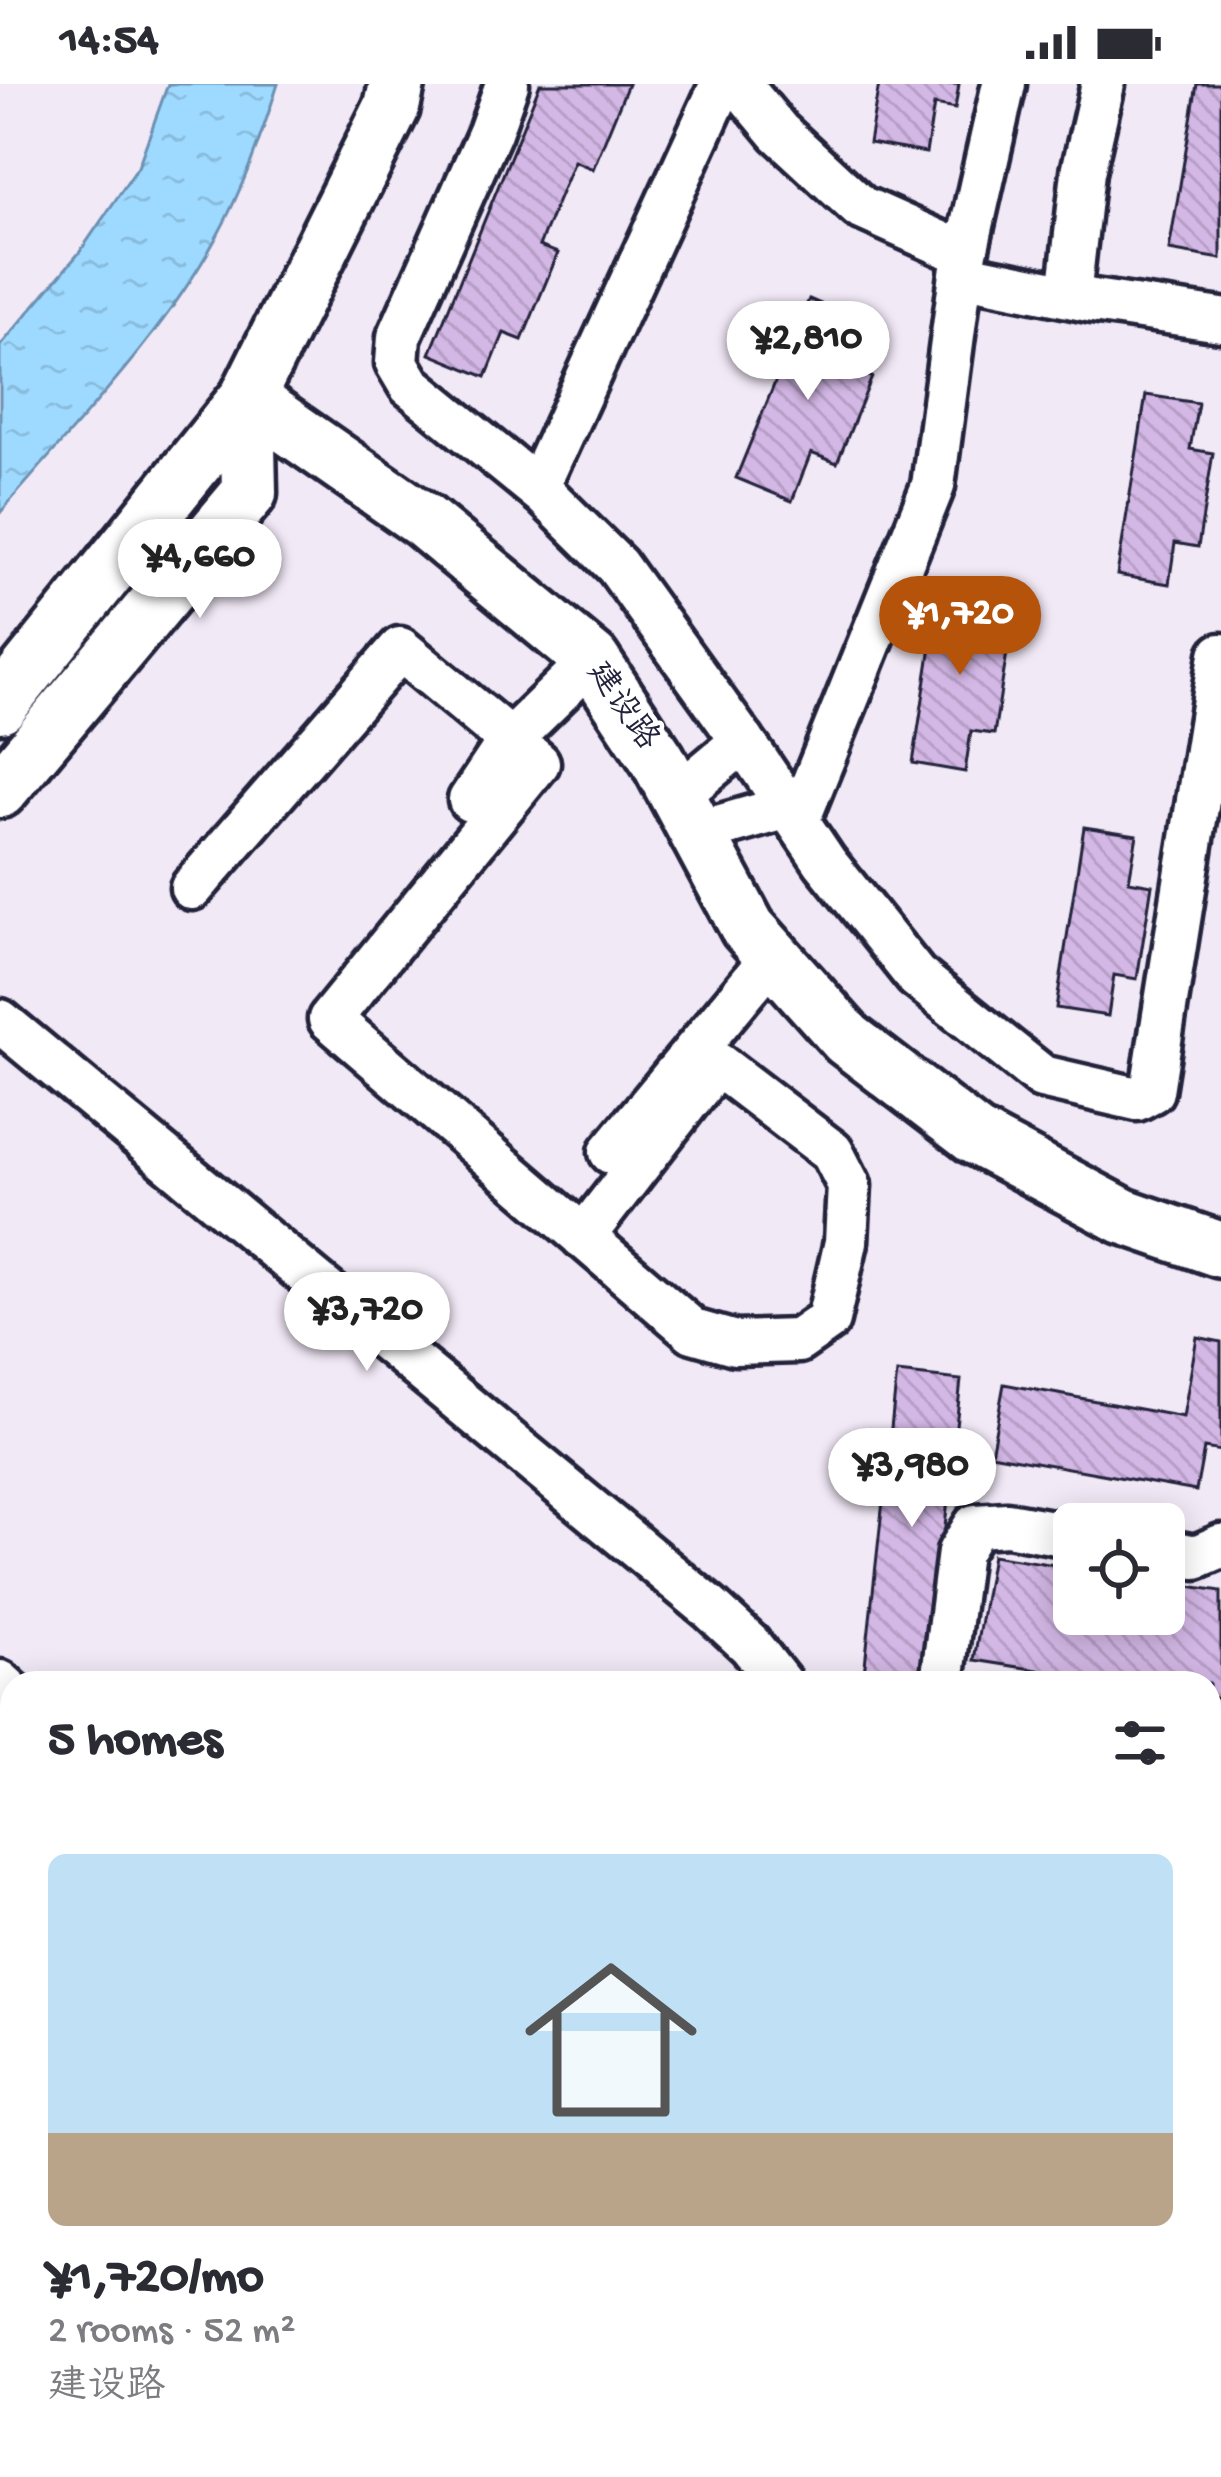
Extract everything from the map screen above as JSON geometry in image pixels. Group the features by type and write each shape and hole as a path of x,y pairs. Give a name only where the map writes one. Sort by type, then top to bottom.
{"street":[{"path":"0,705 247,398 392,107 397,84"},
{"path":"507,84 399,337 397,363 410,385 537,488 617,566 825,862 916,976 1042,1077 1137,1099 1151,1091 1221,655"},
{"path":"537,488 722,84"},
{"path":"739,84 779,132 860,207 963,264 1069,296 1221,320"},
{"path":"793,814 933,486 963,264 1004,84"},
{"path":"1069,296 1083,172 1103,84"},
{"path":"0,790 249,493 247,398"},
{"name":"建设路","path":"247,398 424,521 592,660 658,760 748,928 848,1039 975,1137 1123,1216 1221,1250"},
{"path":"193,888 400,649 538,763 330,1018 693,1331 735,1343 798,1341 828,1320 846,1242 849,1185 832,1152 714,1047"},
{"path":"470,800 511,740 592,660"},
{"path":"687,814 743,741"},
{"path":"687,814 793,814"},
{"path":"584,1237 773,956"},
{"path":"0,1021 710,1608 770,1671"},
{"path":"611,1152 714,1047"},
{"path":"944,1671 959,1552 975,1526 1007,1524 1053,1532"},
{"path":"1185,1555 1196,1557 1221,1546"}],"water":[{"path":"168,84 278,84 235,201 194,274 115,380 0,513 0,346 79,253 138,167"}],"building":[{"path":"540,84 628,84 593,169 574,161 539,246 558,253 522,340 504,333 486,377 430,354"},
{"path":"879,84 959,84 955,109 934,105 926,153 869,143"},
{"path":"1197,84 1221,84 1221,259 1169,250"},
{"path":"809,299 865,323 847,367 872,377 837,463 811,453 792,501 736,478"},
{"path":"1146,395 1198,403 1190,449 1213,453 1198,547 1175,543 1169,584 1117,575"},
{"path":"941,582 993,591 986,637 1009,640 994,734 971,731 965,772 913,763"},
{"path":"1084,827 1137,835 1129,881 1152,885 1137,979 1114,975 1108,1016 1056,1008"},
{"path":"1197,1337 1221,1342 1221,1451 1204,1448 1196,1491 991,1454 1004,1384 1183,1417"},
{"path":"897,1373 961,1380 929,1671 864,1671"},
{"path":"992,1555 1053,1565 1053,1635 1185,1635 1185,1585 1221,1591 1221,1671 1044,1671 974,1660"}]}
